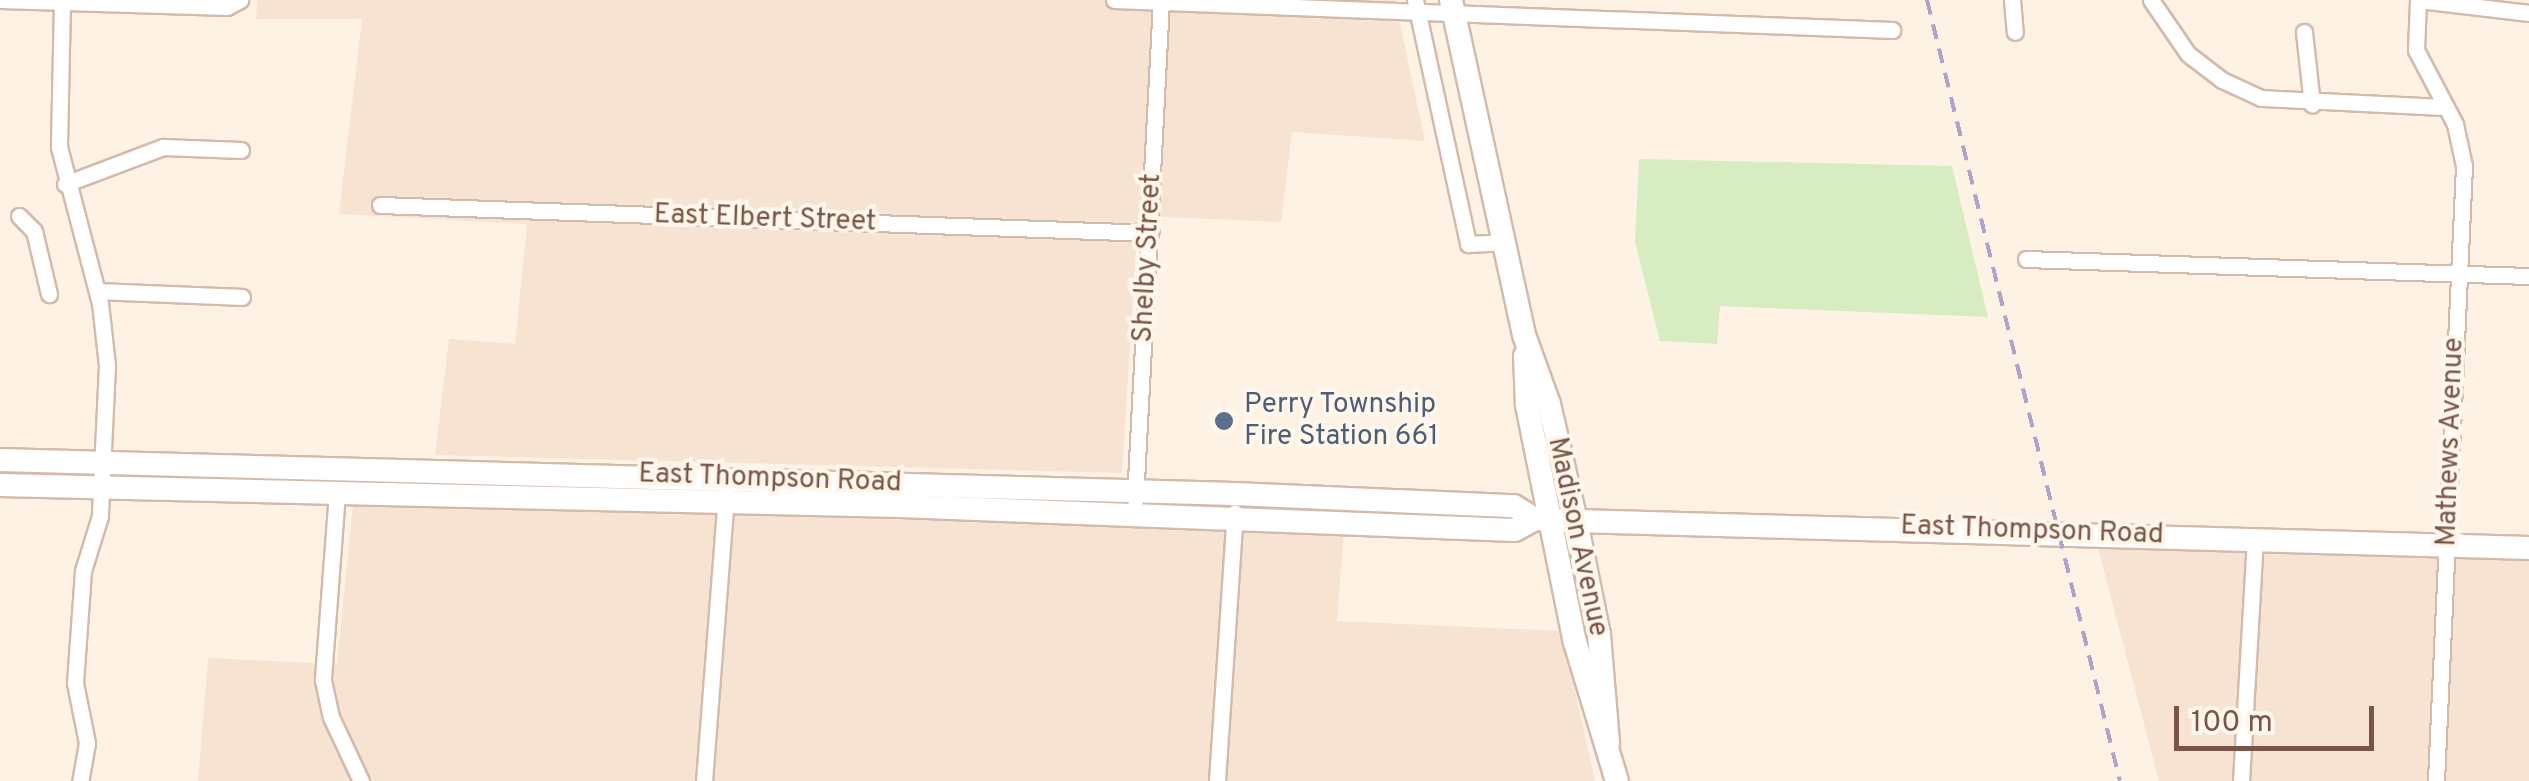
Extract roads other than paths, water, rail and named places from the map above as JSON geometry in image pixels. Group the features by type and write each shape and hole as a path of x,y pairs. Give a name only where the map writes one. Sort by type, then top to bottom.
{"main road":[{"name":"Madison Avenue","path":"1453,8 1524,335 1549,404 1576,521 1599,635 1608,743"},
{"name":"Madison Avenue","path":"1524,335 1527,405 1542,519 1618,781"},
{"name":"East Thompson Road","path":"0,460 103,474 338,492 1136,491 1514,506 1542,519 1576,521 2529,548"},
{"name":"East Thompson Road","path":"0,484 103,474 342,468 1234,520 1515,530 1542,519"},
{"path":"338,492 342,468"}],"street":[{"path":"1,0 228,8 240,1"},
{"path":"1114,0 1453,8 1892,30"},
{"path":"2012,0 2015,32"},
{"path":"2152,0 2176,40 2212,74 2261,98 2312,105 2446,107"},
{"path":"2418,0 2529,13"},
{"name":"Mathews Avenue","path":"2418,0 2416,50 2446,107 2463,153 2436,781"},
{"path":"62,2 58,116 65,184 98,290 108,365 98,525 82,571 75,683 87,744 80,781"},
{"name":"Shelby Street","path":"1134,515 1161,3"},
{"path":"1417,7 1468,244 1503,242"},
{"path":"2304,32 2312,105"},
{"path":"65,184 163,147 241,150"},
{"name":"East Elbert Street","path":"380,205 1150,233"},
{"path":"19,216 34,231 49,294"},
{"path":"2026,259 2529,276"},
{"path":"98,290 242,297"},
{"path":"704,781 727,490"},
{"path":"338,492 322,680 334,724 362,781"},
{"path":"1218,781 1235,494"},
{"path":"2240,781 2256,538"}],"railway":[{"path":"1927,0 2120,781"}],"place":[{"name":"Perry Township Fire Station 661","path":"1224,421"}]}
